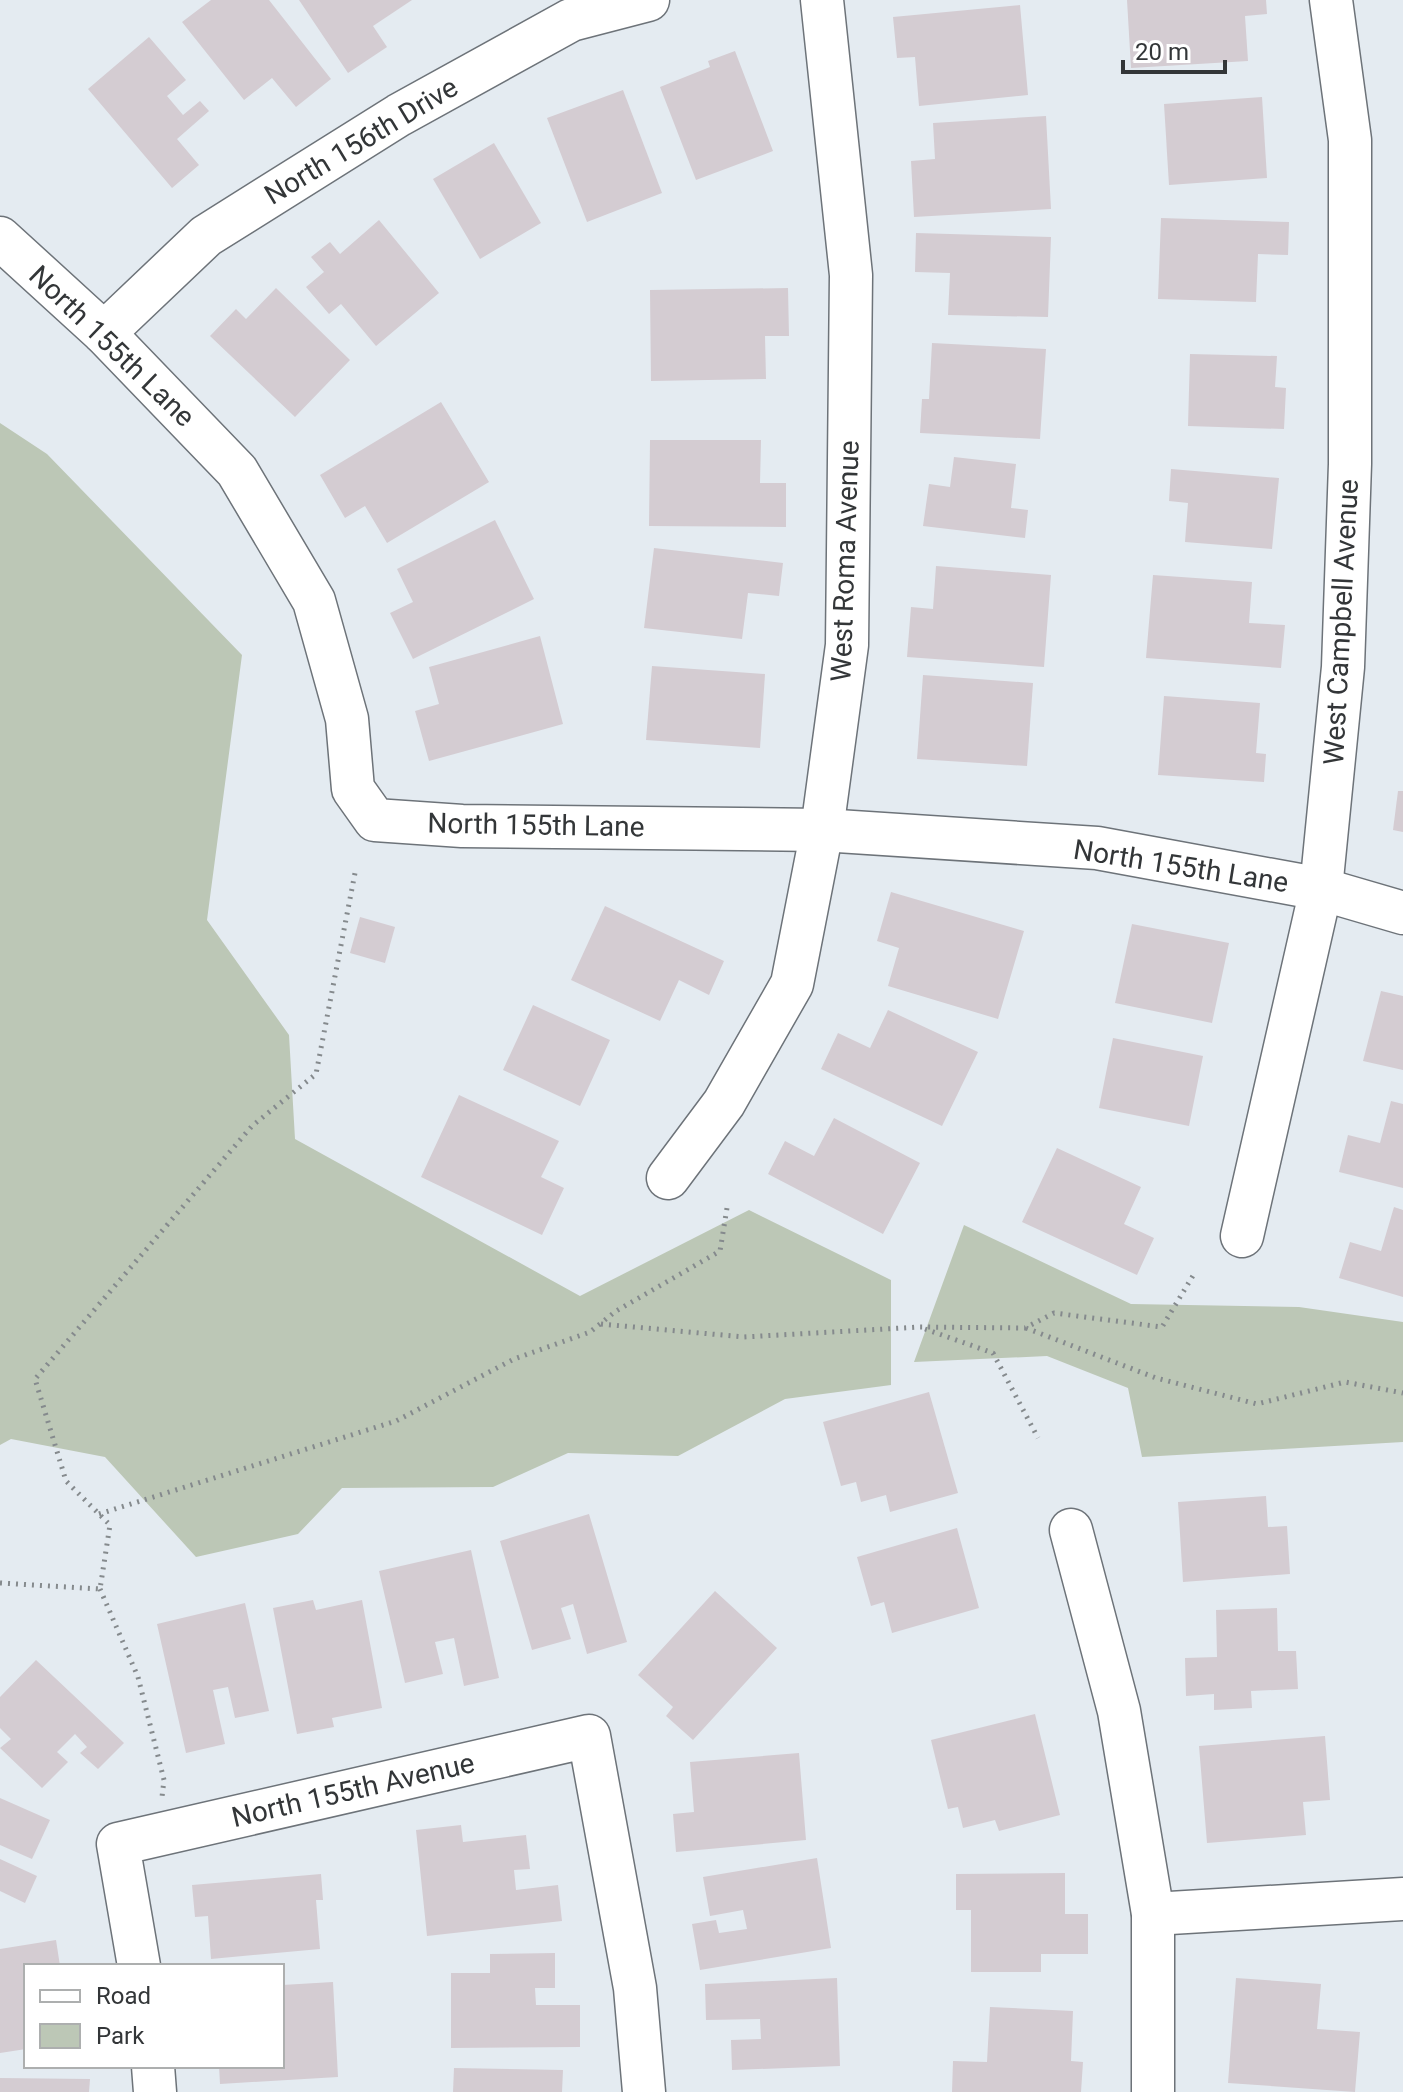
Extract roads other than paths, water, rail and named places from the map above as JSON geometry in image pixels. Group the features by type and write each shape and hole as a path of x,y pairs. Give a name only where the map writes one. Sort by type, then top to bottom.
{"street":[{"name":"North 156th Drive","path":"104,333 206,236 399,115 571,20 648,0"},
{"name":"West Roma Avenue","path":"668,1178 724,1103 792,984 822,830 847,645 851,275 822,0"},
{"name":"West Campbell Avenue","path":"1242,1236 1321,889 1343,667 1350,464 1350,140 1331,0"},
{"name":"North 155th Lane","path":"0,238 104,333 237,471 314,601 347,719 353,789 375,820 462,826 822,830 1097,848 1321,889 1403,913"},
{"path":"1071,1530 1119,1711 1153,1914 1153,2092"},
{"name":"North 155th Avenue","path":"139,1964 137,1840 589,1736 635,1988 644,2092"},
{"path":"1153,1914 1403,1899"},
{"path":"153,2068 155,2092"}]}
